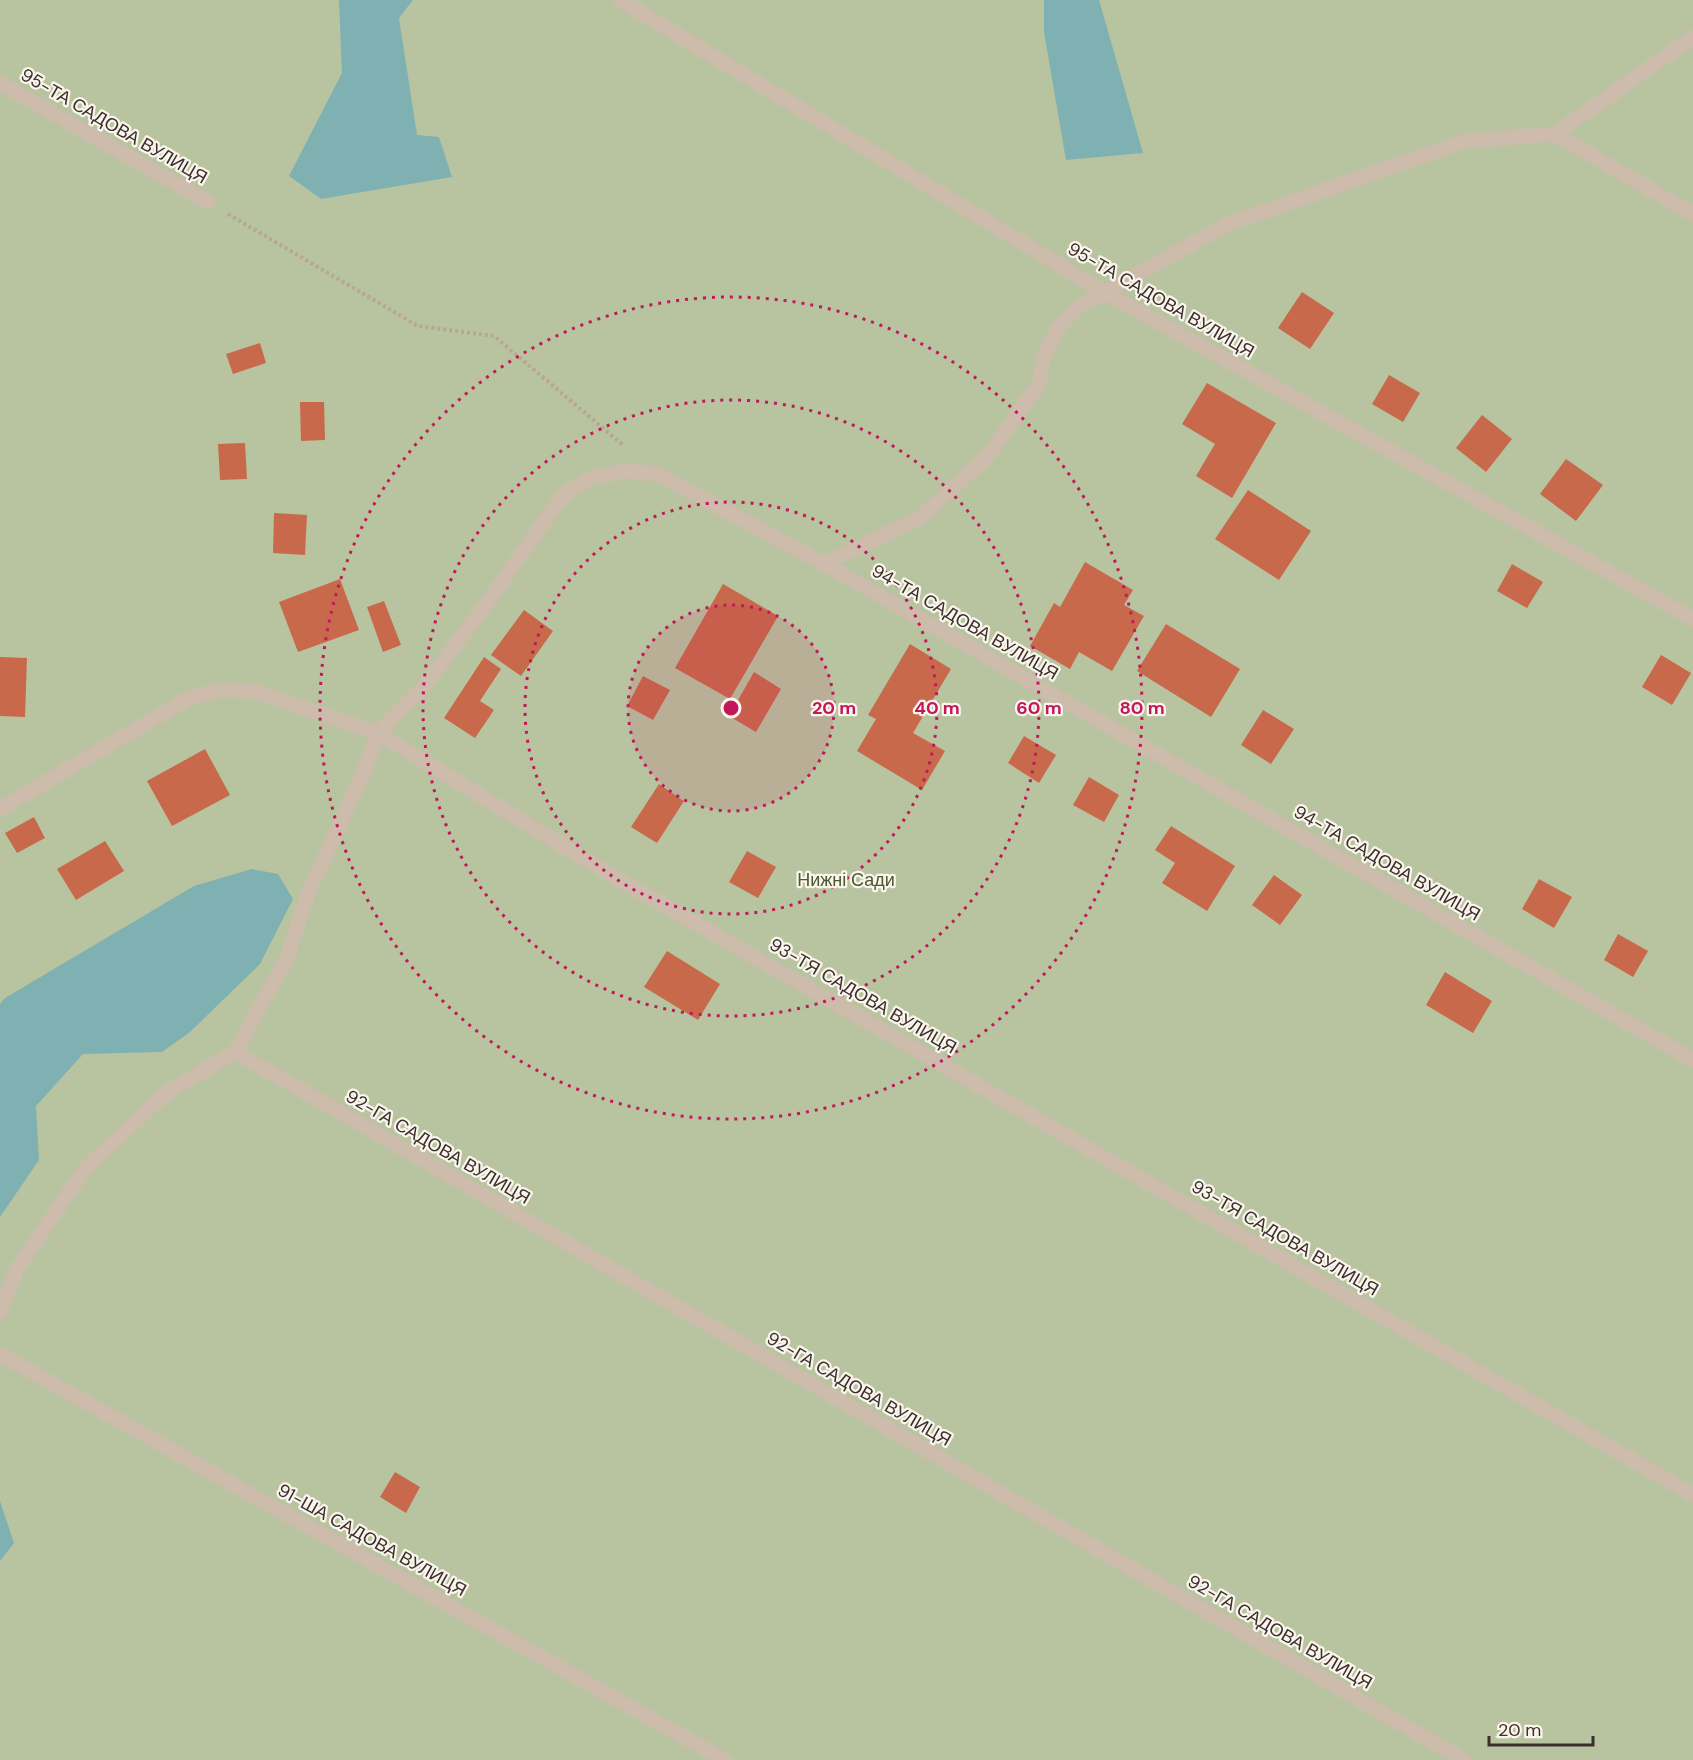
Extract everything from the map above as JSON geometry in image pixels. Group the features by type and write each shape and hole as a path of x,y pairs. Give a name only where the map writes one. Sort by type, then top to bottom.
{"street":[{"name":"95-ТА САДОВА ВУЛИЦЯ","path":"620,0 1104,292 1693,619"},
{"path":"824,564 921,517 988,456 1039,384 1044,355 1058,328 1078,307 1228,224 1465,141 1555,134 1693,37"},
{"name":"95-ТА САДОВА ВУЛИЦЯ","path":"0,83 208,202"},
{"path":"1555,134 1693,214"},
{"name":"94-ТА САДОВА ВУЛИЦЯ","path":"378,733 423,687 482,610 563,495 591,478 624,471 658,474 824,564 1693,1060"},
{"name":"93-ТЯ САДОВА ВУЛИЦЯ","path":"0,809 189,698 221,690 254,691 378,733 611,874 1693,1495"},
{"path":"0,1312 17,1269 85,1169 165,1094 235,1052 287,958 308,892 363,774 378,733"},
{"name":"92-ГА САДОВА ВУЛИЦЯ","path":"235,1052 1464,1760"},
{"name":"91-ША САДОВА ВУЛИЦЯ","path":"0,1354 725,1760"}],"path":[{"path":"208,202 418,326 494,336 658,474"}],"green space":[{"name":"Нижні Сади","path":"0,0 1693,0 1693,1760 0,1760"}],"water":[{"path":"339,0 413,0 399,18 417,135 439,137 452,177 321,199 289,176 342,73"},
{"path":"1044,0 1099,0 1143,153 1066,160 1044,32"},
{"path":"252,869 278,874 293,899 260,964 190,1032 162,1052 83,1054 36,1106 39,1160 0,1217 0,1004 5,998 194,886"},
{"path":"0,1501 14,1543 0,1561"}],"building":[{"path":"1302,292 1334,313 1310,349 1278,328"},
{"path":"260,343 266,363 233,374 226,354"},
{"path":"1389,375 1420,393 1403,422 1372,404"},
{"path":"1207,383 1276,423 1232,498 1196,476 1215,444 1182,424"},
{"path":"300,402 324,402 325,440 301,441"},
{"path":"1482,415 1512,439 1486,472 1456,448"},
{"path":"245,443 247,479 220,480 218,444"},
{"path":"1566,459 1603,485 1576,521 1540,494"},
{"path":"1248,490 1311,531 1279,580 1215,539"},
{"path":"274,513 307,515 305,555 273,553"},
{"path":"1085,562 1133,590 1124,605 1144,616 1112,671 1079,652 1070,669 1030,646 1054,603 1060,607"},
{"path":"1512,564 1543,582 1527,608 1497,591"},
{"path":"340,579 359,630 298,652 279,602"},
{"path":"723,584 778,616 730,699 675,668"},
{"path":"384,601 401,645 383,652 367,607"},
{"path":"524,610 553,631 521,676 491,655"},
{"path":"1166,624 1240,669 1211,717 1137,671"},
{"path":"910,644 951,669 913,733 945,751 922,790 857,751 876,719 868,715"},
{"path":"1661,655 1691,673 1672,705 1642,687"},
{"path":"0,657 27,658 25,717 0,716"},
{"path":"484,657 501,669 480,701 494,710 475,738 444,718"},
{"path":"754,672 781,689 756,732 729,716"},
{"path":"643,676 670,690 653,720 627,706"},
{"path":"1263,710 1294,729 1271,764 1241,745"},
{"path":"1024,736 1056,755 1039,783 1008,763"},
{"path":"205,749 230,795 172,826 147,781"},
{"path":"1089,777 1119,795 1104,822 1073,805"},
{"path":"659,784 684,801 657,843 631,827"},
{"path":"34,817 45,838 17,853 5,833"},
{"path":"1171,826 1235,866 1207,911 1162,883 1175,863 1155,850"},
{"path":"105,841 124,871 76,900 57,869"},
{"path":"747,851 776,867 758,898 729,882"},
{"path":"1274,875 1302,895 1280,925 1252,905"},
{"path":"1539,879 1572,897 1554,928 1522,909"},
{"path":"1618,934 1648,951 1633,977 1604,960"},
{"path":"667,951 720,984 698,1020 644,987"},
{"path":"1445,972 1492,1001 1473,1033 1426,1005"},
{"path":"395,1472 420,1487 406,1513 380,1497"}]}
